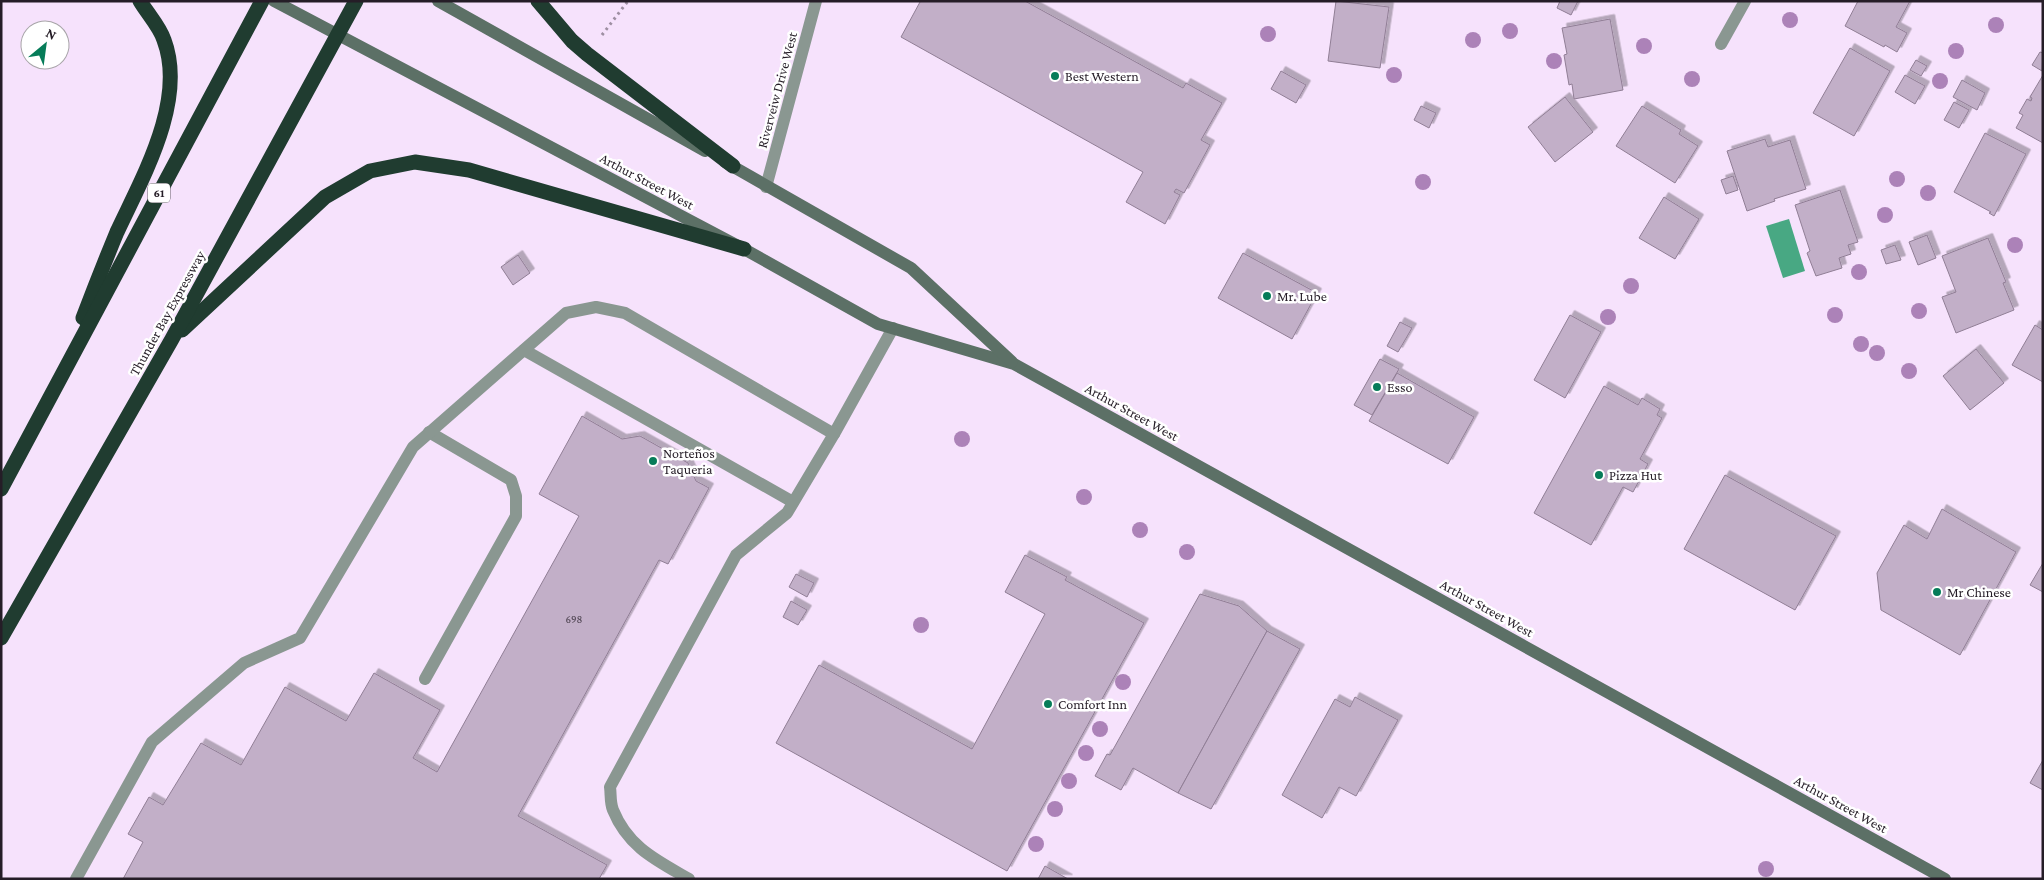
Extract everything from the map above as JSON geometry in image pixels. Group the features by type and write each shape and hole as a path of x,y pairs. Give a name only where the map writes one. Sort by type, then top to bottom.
{"highway":[{"path":"56,384 108,254 154,149 168,103 170,68 164,39 140,1"},
{"name":"61","path":"1,489 262,1"},
{"name":"Thunder Bay Expressway","path":"1,638 172,340 356,1"},
{"path":"538,1 572,41 587,54 732,166"},
{"path":"172,340 324,197 370,171 415,162 469,170 744,249"}],"main road":[{"name":"Arthur Street West","path":"274,1 744,249 878,324 1014,364 1945,879"},
{"name":"Arthur Street West","path":"438,1 911,268 1014,364"}],"street":[{"name":"Riverveiw Drive West","path":"766,187 816,1"},
{"path":"1722,44 1745,1"},
{"path":"76,879 152,742 244,663 300,638 413,446 566,313 596,307 624,313 834,434"},
{"path":"689,879 645,854 625,832 612,809 610,787 736,555 787,513 834,434 893,328"},
{"path":"524,350 793,502"},
{"path":"425,679 516,516 516,496 511,480 429,432"}],"path":[{"path":"587,54 628,1"}],"shaded area":[{"path":"1789,219 1805,271 1783,278 1766,226"}],"building":[{"path":"919,1 1025,1 1183,88 1186,83 1222,103 1201,140 1210,145 1184,193 1176,189 1174,192 1180,195 1165,224 1126,202 1143,172 901,37"},
{"path":"1336,1 1389,7 1380,68 1328,61"},
{"path":"1560,1 1578,1 1571,15 1557,8"},
{"path":"1858,1 1910,1 1896,27 1907,33 1897,52 1845,26"},
{"path":"1610,19 1623,90 1574,99 1572,84 1569,85 1564,55 1567,54 1562,28"},
{"path":"1850,48 1890,71 1854,136 1813,113"},
{"path":"2040,52 2043,53 2042,71 2032,65"},
{"path":"1916,60 1927,66 1921,76 1910,70"},
{"path":"1281,71 1306,85 1296,103 1271,89"},
{"path":"1905,75 1925,86 1915,104 1895,92"},
{"path":"2043,75 2043,143 2016,128 2023,115 2019,113 2027,99 2031,101 2032,98 2030,97"},
{"path":"1962,80 1985,93 1977,110 1953,97"},
{"path":"1565,97 1593,132 1555,162 1528,127"},
{"path":"1954,102 1969,110 1959,128 1944,120"},
{"path":"1421,106 1436,113 1429,128 1414,120"},
{"path":"1642,106 1681,130 1679,134 1698,146 1675,183 1616,146"},
{"path":"1985,133 2026,154 1994,216 1989,213 1991,212 1954,192"},
{"path":"1765,139 1768,147 1790,140 1806,189 1774,199 1775,201 1747,211 1727,151"},
{"path":"1733,176 1738,190 1726,194 1721,180"},
{"path":"1840,190 1858,242 1848,245 1851,254 1839,258 1842,268 1816,276 1807,253 1810,251 1795,205"},
{"path":"1664,197 1699,219 1675,259 1639,238"},
{"path":"1927,235 1936,258 1918,265 1909,242"},
{"path":"1988,238 2006,282 2003,283 2014,310 1956,333 1942,297 1956,292 1942,256"},
{"path":"1895,245 1901,260 1886,264 1881,250"},
{"name":"Mr. Lube","path":"1243,253 1317,293 1292,339 1218,298"},
{"path":"518,255 530,273 513,285 501,267"},
{"path":"1570,315 1601,332 1565,398 1534,380"},
{"path":"1400,322 1412,328 1398,352 1387,346"},
{"path":"2035,325 2043,330 2043,382 2012,365"},
{"path":"1976,349 2004,383 1970,410 1943,376"},
{"path":"1380,359 1399,369 1372,415 1354,405"},
{"path":"1397,373 1474,417 1448,464 1369,421"},
{"name":"Pizza Hut","path":"1604,386 1638,405 1642,398 1660,409 1657,415 1662,418 1640,459 1648,464 1633,492 1623,487 1591,545 1534,513"},
{"path":"582,416 622,439 640,436 688,463 696,481 709,488 668,564 659,560 518,816 607,865 599,879 123,879 143,842 128,834 149,797 163,805 201,743 241,765 285,687 346,721 374,673 440,710 413,758 437,772 579,516 539,494"},
{"path":"1725,475 1836,536 1795,610 1684,549"},
{"name":"Mr Chinese","path":"1942,509 2016,552 1960,655 1881,610 1877,573 1904,525 1927,539"},
{"name":"Comfort Inn","path":"1025,555 1067,577 1065,580 1144,623 1007,871 776,743 819,665 972,749 1045,614 1005,592"},
{"path":"2043,563 2043,592 2030,585"},
{"path":"796,574 814,583 807,597 789,587"},
{"path":"1200,594 1239,606 1267,631 1178,793 1133,768 1121,790 1095,776 1107,754 1110,755"},
{"path":"791,601 807,610 798,625 783,617"},
{"path":"1267,631 1300,649 1211,809 1178,793"},
{"path":"1355,697 1398,720 1356,796 1339,787 1322,818 1282,795 1335,699 1350,707"},
{"path":"2043,760 2043,790 2030,783"},
{"path":"1045,866 1068,879 1038,879"}],"place":[{"name":"Best Western","path":"1055,76"},
{"name":"Mr. Lube","path":"1267,296"},
{"name":"Esso","path":"1377,387"},
{"name":"Norteños Taqueria","path":"653,461"},
{"name":"Pizza Hut","path":"1599,475"},
{"name":"Mr Chinese","path":"1937,592"},
{"name":"Comfort Inn","path":"1048,704"}]}
